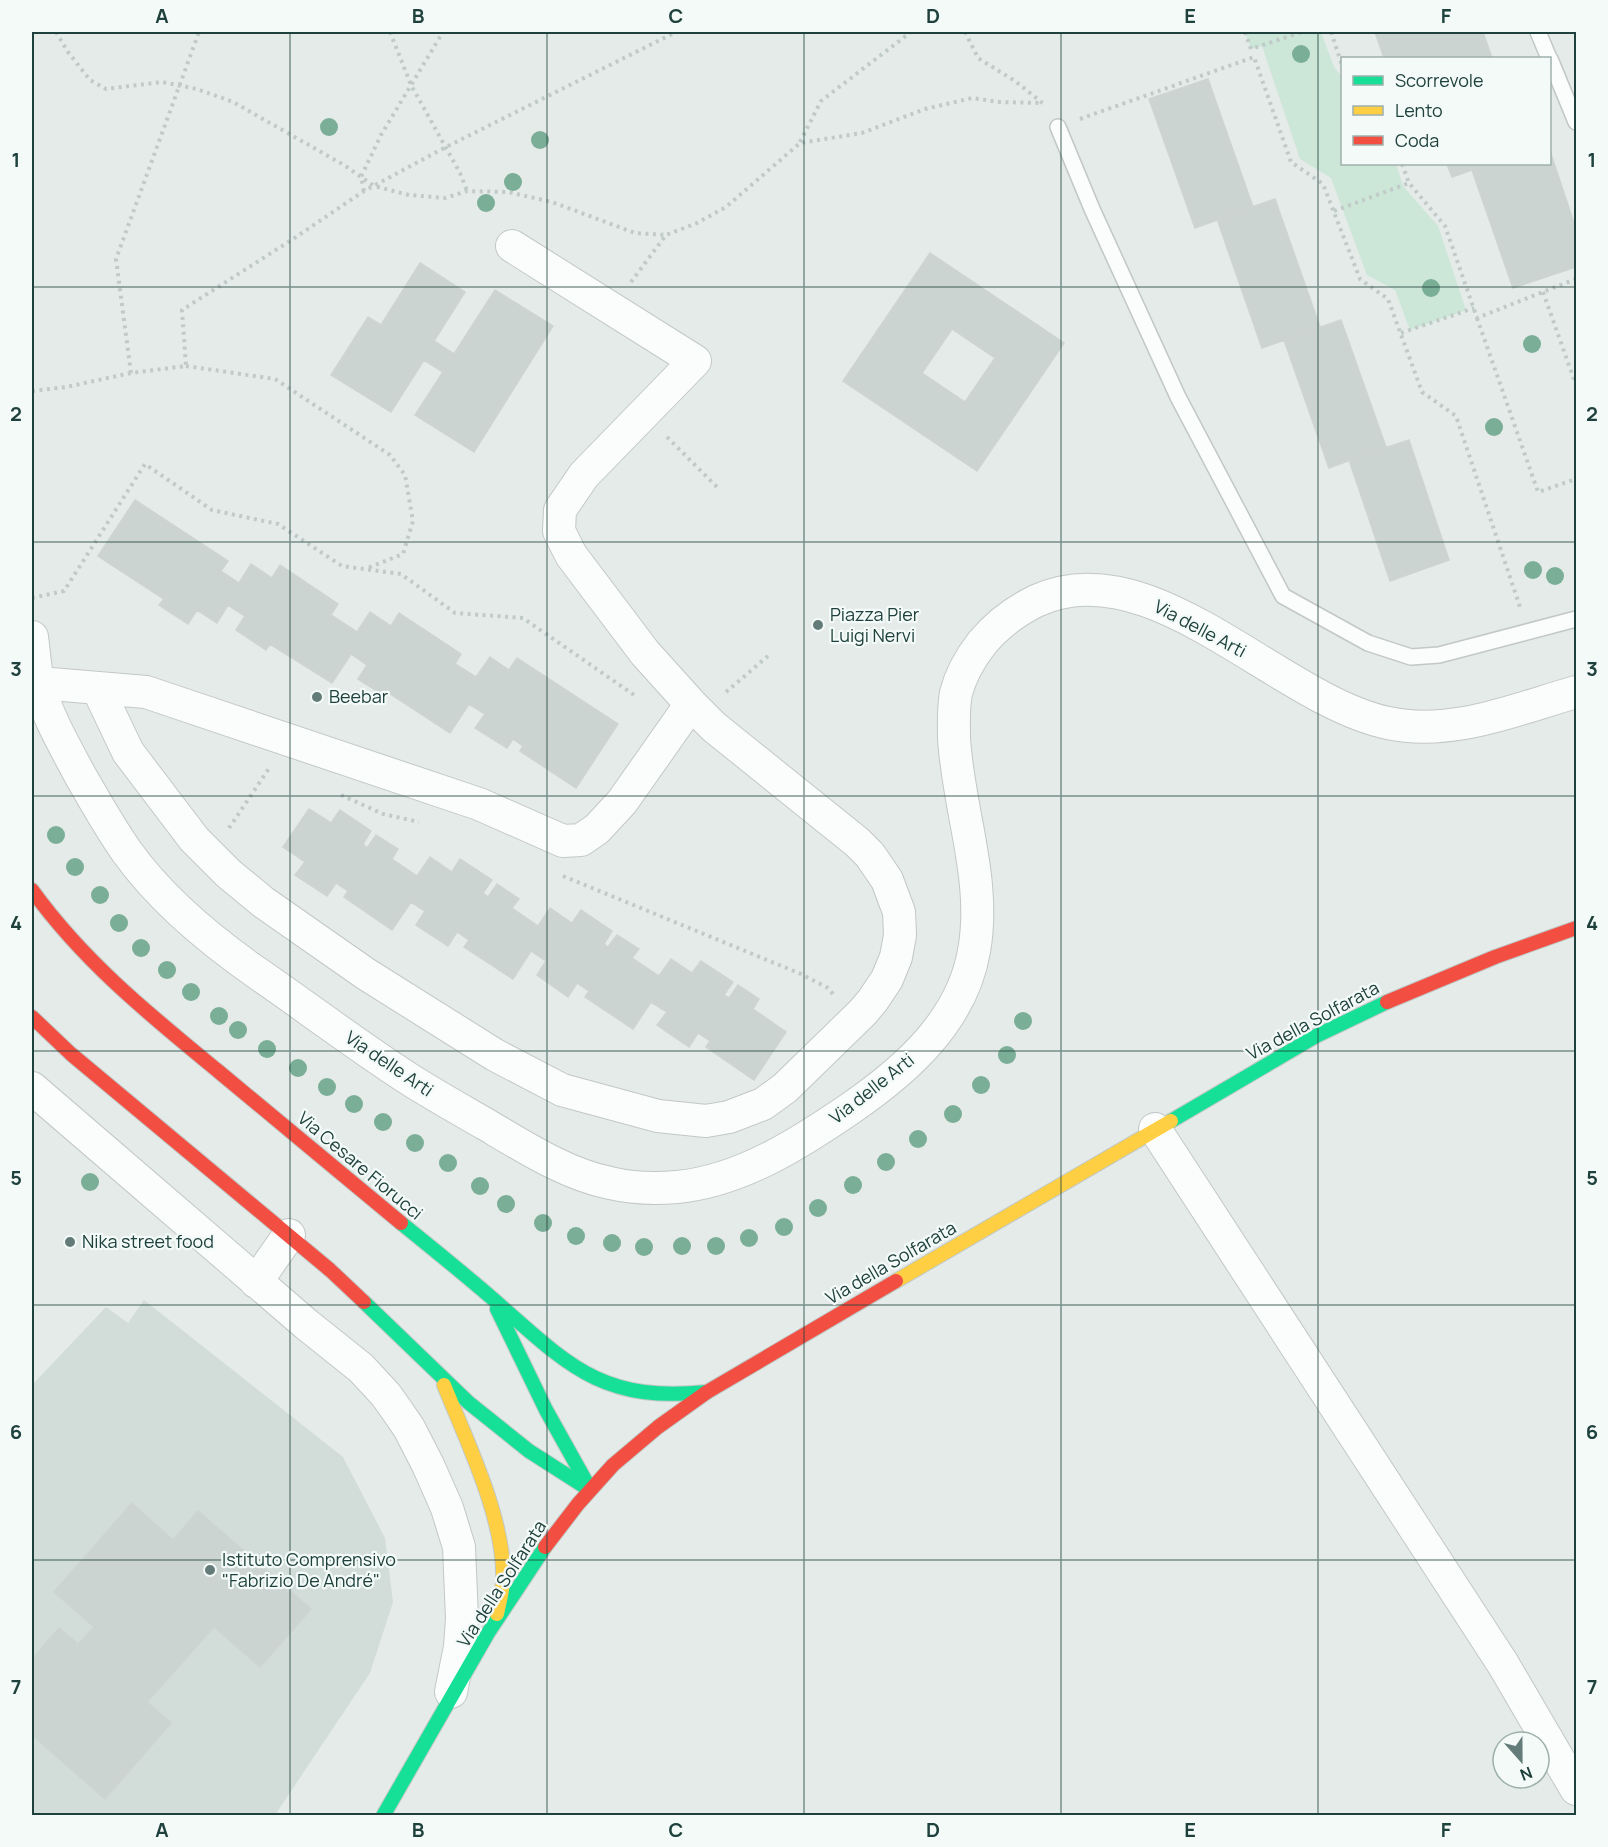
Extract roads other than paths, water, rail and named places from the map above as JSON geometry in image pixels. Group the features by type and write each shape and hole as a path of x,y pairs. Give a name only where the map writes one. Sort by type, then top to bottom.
{"street":[{"path":"98,688 128,752 194,839 263,902 366,974 495,1055 562,1090 658,1116 706,1120 729,1117 763,1104 785,1088 856,1019 887,979 896,957 900,935 899,912 887,880 870,855 857,842 714,727 690,714 571,555 559,531 560,510 584,475 695,361 512,246"},
{"name":"Via delle Arti","path":"32,637 39,683 60,739 129,855 168,900 225,950 409,1079 529,1150 584,1176 606,1183 655,1187 679,1187 739,1171 771,1157 810,1135 889,1081 925,1046 953,1007 971,966 978,925 973,864 956,764 954,703 960,681 980,646 993,631 1026,606 1057,593 1080,590 1103,590 1141,598 1198,625 1326,700 1362,716 1388,723 1428,727 1479,720 1576,692"},
{"path":"39,683 146,692 479,804 564,841 580,840 597,829 622,802 690,714"},
{"name":"Via Cesare Fiorucci","path":"32,891 63,931 143,1009 491,1297 545,1345 581,1371 623,1389 648,1394 672,1395 707,1392"},
{"name":"Via della Solfarata","path":"383,1815 495,1623 545,1547 590,1490 641,1439 707,1392 1316,1036 1392,999 1495,957 1576,928"},
{"path":"32,1017 71,1054 330,1270 469,1403 529,1451 590,1490"},
{"path":"32,1088 256,1282 361,1368 374,1381 410,1428 428,1465 459,1547 460,1647 449,1703"},
{"path":"1155,1129 1503,1664 1576,1789"},
{"path":"256,1282 289,1235"},
{"path":"491,1297 546,1410 590,1490"},
{"path":"441,1374 484,1488 498,1536 503,1582 495,1623"}],"lane":[{"path":"1538,32 1548,57"},
{"path":"1551,64 1576,122"},
{"path":"1058,127 1178,398 1283,596 1368,643 1411,657 1439,655 1576,620"}],"place":[{"name":"Piazza Pier Luigi Nervi","path":"818,625"},
{"name":"Beebar","path":"317,697"},
{"name":"Nika street food","path":"70,1242"},
{"name":"Istituto Comprensivo \"Fabrizio De André\"","path":"210,1570"}]}
